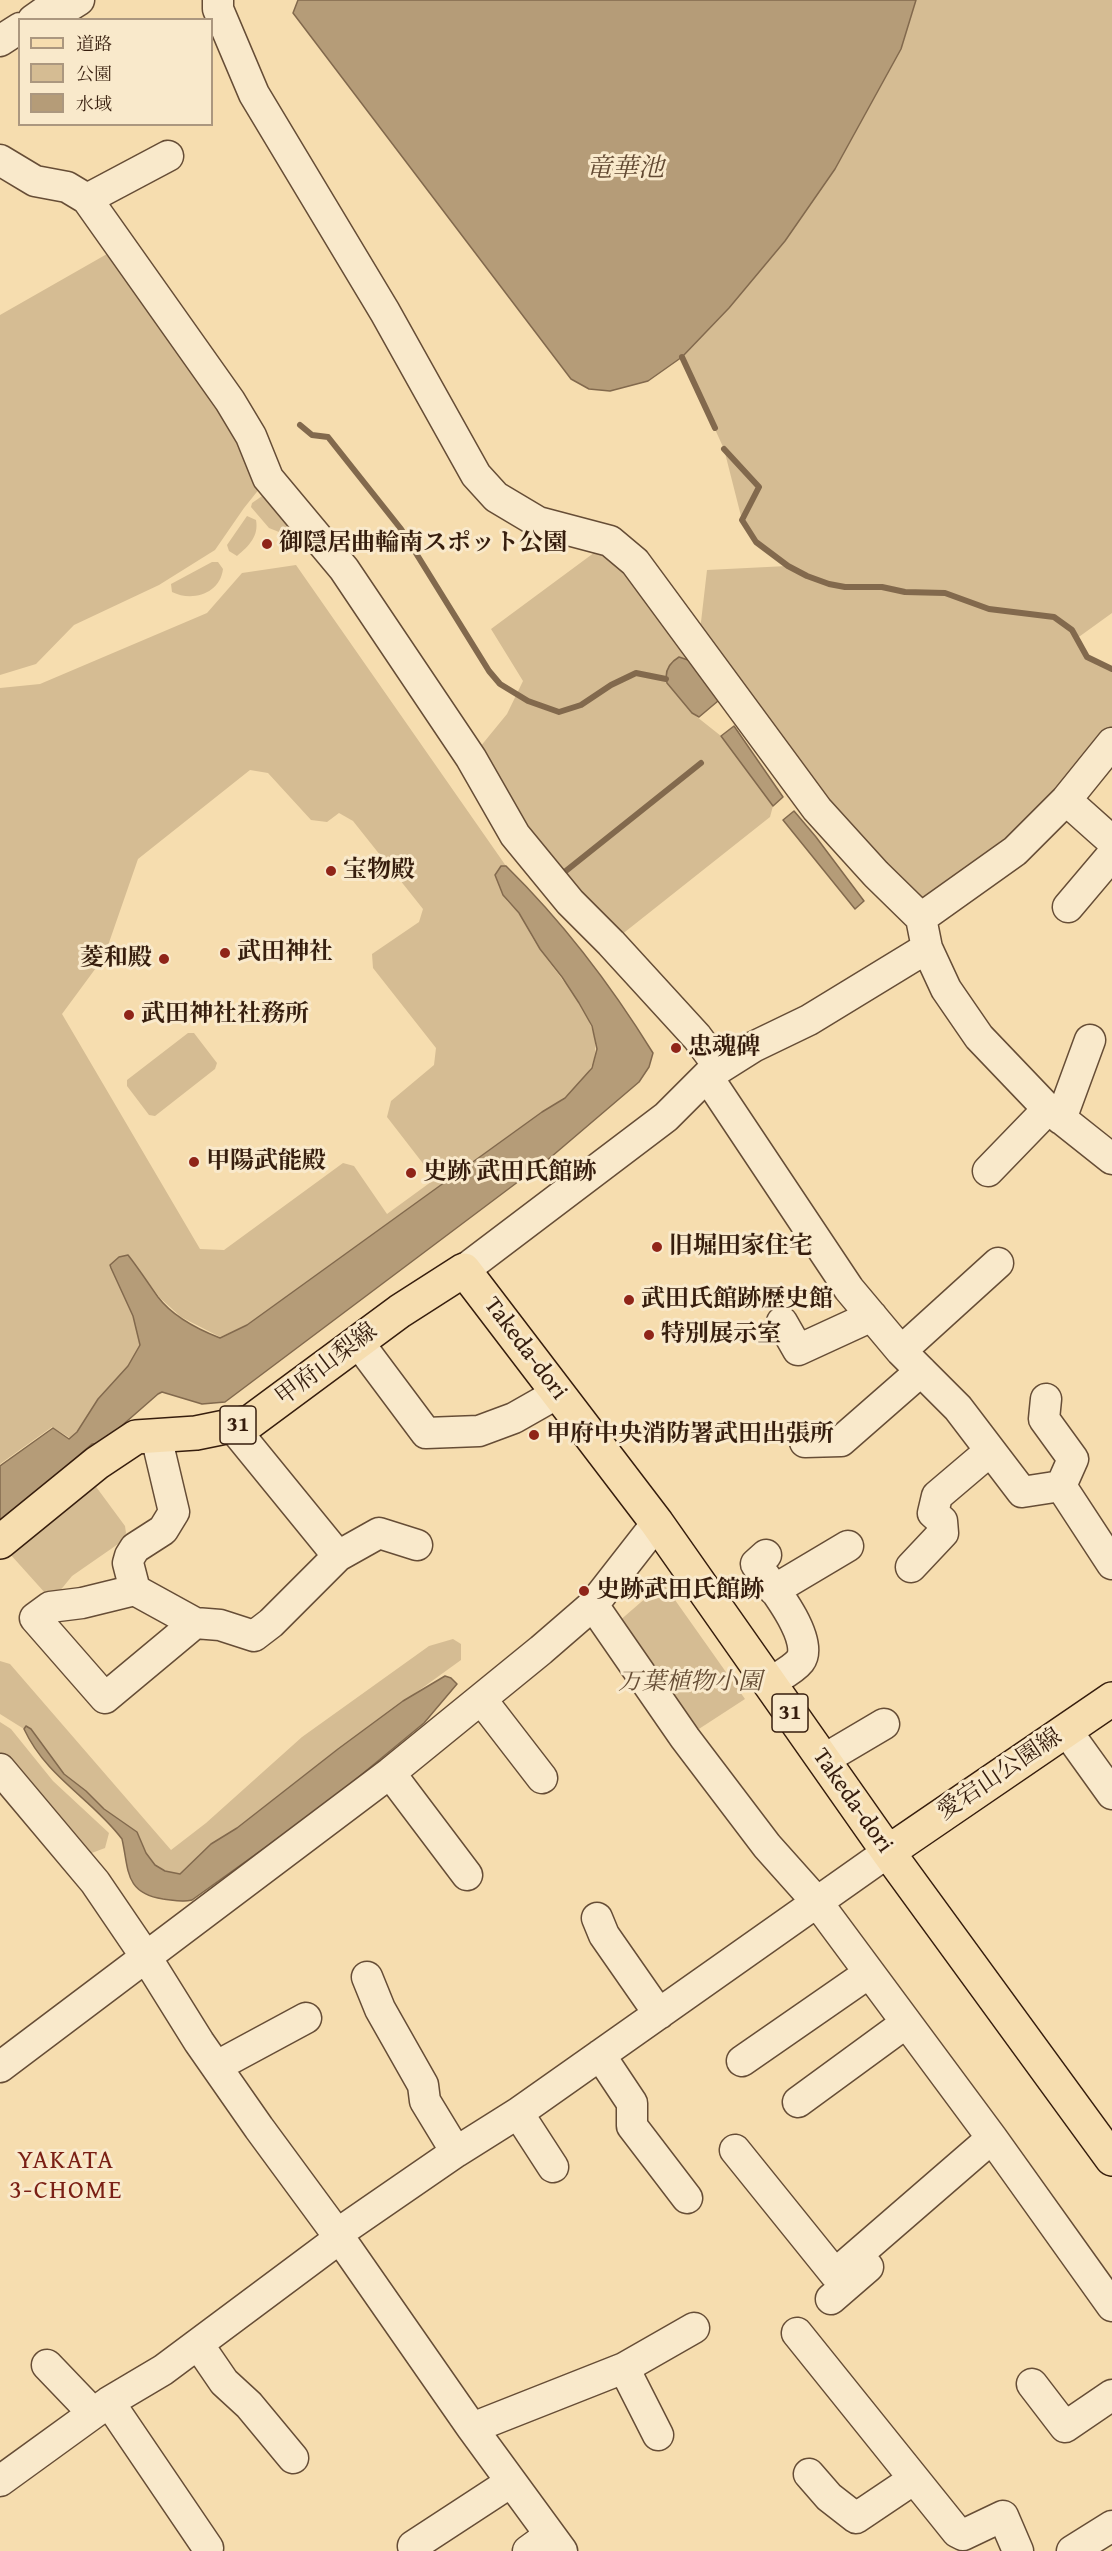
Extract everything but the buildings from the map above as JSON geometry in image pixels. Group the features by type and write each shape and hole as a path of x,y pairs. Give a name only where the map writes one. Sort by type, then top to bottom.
{"main road":[{"name":"甲府山梨線","path":"0,1542 97,1462 136,1437 196,1433 250,1422 400,1311 464,1270"},
{"name":"Takeda-dori","path":"464,1270 657,1523 888,1852 1112,2158"},
{"name":"愛宕山公園線","path":"888,1852 1112,1699"}],"street":[{"path":"36,18 50,8 71,5 80,0"},
{"path":"219,0 218,9 254,94 385,312 476,475 496,497 538,522 610,542 635,562 817,809 876,874 921,918 927,948 946,989 979,1036 1055,1114 1112,1159"},
{"path":"0,41 18,29"},
{"path":"87,199 168,156"},
{"path":"0,160 35,181 67,187 87,199 230,400 251,436 267,478 344,568 471,758 514,835 570,902 697,1037 713,1072 849,1289 911,1361 958,1408 1022,1492 1061,1486"},
{"path":"921,918 1015,851 1066,800 1111,746"},
{"path":"1066,800 1112,841"},
{"path":"1068,907 1112,855"},
{"path":"464,1270 666,1117 713,1072 753,1047 809,1020 927,948"},
{"path":"988,1171 1055,1114 1089,1040"},
{"path":"805,1442 841,1441 998,1263"},
{"path":"782,1322 798,1350 872,1316"},
{"path":"358,1342 426,1433 479,1431 514,1419 558,1393"},
{"path":"1046,1399 1044,1419 1073,1459 1061,1486"},
{"path":"232,1426 338,1556"},
{"path":"135,1590 128,1563 130,1556 135,1548 163,1530 174,1512 156,1436"},
{"path":"910,1567 943,1533 942,1521 933,1513 937,1496 990,1451"},
{"path":"1061,1486 1112,1564"},
{"path":"5,2053 146,1957 390,1773 593,1605 657,1523"},
{"path":"195,1623 105,1698 35,1618 50,1607 82,1603 135,1590 195,1623 220,1625 255,1636 338,1556 379,1533 417,1545"},
{"path":"774,1590 848,1546"},
{"path":"766,1555 756,1564 795,1621 804,1650 800,1662 769,1683"},
{"path":"593,1605 685,1738 767,1846 816,1902 992,2138 1112,2306"},
{"path":"481,1699 542,1778"},
{"path":"823,1760 884,1724"},
{"path":"1066,1730 1112,1794"},
{"path":"0,1769 95,1882 299,2185 339,2236 511,2482 547,2546"},
{"path":"390,1773 467,1875"},
{"path":"0,2481 101,2408 163,2370 339,2236 456,2152 518,2113 888,1852"},
{"path":"597,1918 604,1935 658,2014"},
{"path":"742,2061 869,1973"},
{"path":"367,1977 380,2009 423,2085 425,2101 456,2152"},
{"path":"217,2066 306,2018"},
{"path":"798,2102 906,2023"},
{"path":"600,2055 633,2103 632,2126 687,2198"},
{"path":"518,2113 553,2168"},
{"path":"735,2150 835,2274 992,2138"},
{"path":"831,2299 873,2263 870,2243"},
{"path":"472,2428 624,2368 694,2328"},
{"path":"797,2333 957,2532 963,2535 1003,2516 1018,2551"},
{"path":"198,2344 224,2382 249,2405 293,2458"},
{"path":"48,2364 101,2408 208,2548"},
{"path":"624,2368 658,2435"},
{"path":"1032,2385 1065,2427 1112,2395"},
{"path":"809,2474 829,2497 856,2518 914,2479"},
{"path":"413,2546 511,2482"},
{"path":"1072,2551 1105,2537"}],"green space":[{"path":"916,0 1112,0 1112,613 1076,639 1087,657 1112,670 1112,743 921,918 698,650 692,713 721,736 773,806 770,817 611,943 471,758 507,714 523,681 491,629 610,541 698,648 707,570 787,566 756,542 742,520 724,449 682,357 729,308 785,241 835,169 901,49"},
{"path":"121,246 268,478 215,550 159,585 74,625 36,664 0,675 0,315"},
{"path":"265,494 304,542 269,528 251,507 252,503"},
{"path":"247,516 256,520 256,531 249,544 237,556 229,551 227,545"},
{"path":"212,562 218,562 223,569 217,585 211,590 196,596 172,592 171,584"},
{"path":"296,565 506,866 501,866 504,897 520,915 538,947 586,1016 594,1036 595,1055 588,1073 571,1092 247,1325 220,1337 181,1317 160,1298 128,1255 119,1257 111,1268 133,1316 140,1345 128,1366 98,1399 77,1432 70,1438 52,1427 0,1464 0,688 40,684 207,613 242,573","holes":["250,770 268,773 311,820 327,822 339,813 353,821 423,909 419,922 372,954 373,968 436,1048 434,1065 391,1101 387,1117 435,1179 387,1214 354,1166 343,1163 224,1250 200,1249 62,1014 104,957 138,859"]},
{"path":"188,1033 194,1033 217,1063 215,1069 155,1116 149,1115 127,1086 127,1080"},
{"path":"94,1484 125,1526 126,1533 121,1542 72,1576 59,1592 46,1594 10,1554"},
{"name":"万葉植物小園","path":"663,1583 745,1699 685,1738 610,1629"},
{"path":"453,1639 461,1644 461,1660 338,1749 237,1828 211,1844 180,1874 165,1871 155,1865 146,1853 137,1832 104,1809 64,1774 31,1729 26,1726 24,1729 0,1714 0,1661 10,1664 171,1850 206,1823 302,1737 429,1646"},
{"path":"0,1722 11,1729 53,1781 109,1833 105,1848 89,1854 0,1753"}],"water":[{"name":"竜華池","path":"298,0 916,0 901,49 835,169 785,241 729,308 682,357 648,381 610,391 589,389 571,379 293,13"},
{"path":"679,657 691,661 718,701 699,717 692,713 667,683 668,668"},
{"path":"734,726 783,797 773,806 721,736"},
{"path":"794,811 864,901 855,909 783,820"},
{"path":"501,866 506,866 527,887 585,955 653,1053 649,1067 639,1082 551,1157 225,1402 202,1404 162,1392 158,1394 102,1443 92,1444 0,1524 0,1466 53,1428 69,1439 77,1432 98,1399 128,1366 140,1345 133,1316 110,1265 119,1257 128,1255 171,1311 194,1326 220,1338 247,1325 542,1112 565,1098 592,1068 597,1049 592,1026 562,977 540,949 519,913 503,895 495,875"},
{"path":"445,1676 457,1684 424,1723 327,1803 188,1901 174,1901 150,1896 135,1885 128,1870 122,1839 97,1811 57,1775 24,1729 26,1726 31,1729 64,1774 104,1809 137,1832 146,1853 155,1865 165,1871 180,1874 211,1844 237,1828 338,1749 403,1701"}],"waterway":[{"path":"682,357 715,428"},
{"path":"300,425 312,435 328,437 401,529 489,671 500,684 528,701 559,712 581,705 611,685 636,673 666,679"},
{"path":"724,449 759,487 742,520 756,542 788,566 829,584 845,587 882,587 905,592 945,593 989,609 1054,617 1072,630 1087,657 1112,669"},
{"path":"562,874 701,763"}],"place":[{"name":"御隠居曲輪南スポット公園","path":"267,544"},
{"name":"宝物殿","path":"331,871"},
{"name":"武田神社","path":"225,953"},
{"name":"菱和殿","path":"164,959"},
{"name":"武田神社社務所","path":"129,1015"},
{"name":"忠魂碑","path":"676,1048"},
{"name":"甲陽武能殿","path":"194,1162"},
{"name":"史跡 武田氏館跡","path":"411,1173"},
{"name":"旧堀田家住宅","path":"657,1247"},
{"name":"武田氏館跡歴史館","path":"629,1300"},
{"name":"特別展示室","path":"649,1335"},
{"name":"甲府中央消防署武田出張所","path":"534,1435"},
{"name":"史跡武田氏館跡","path":"584,1591"}],"district":[{"name":"YAKATA 3-CHOME","path":"66,2176"}]}
